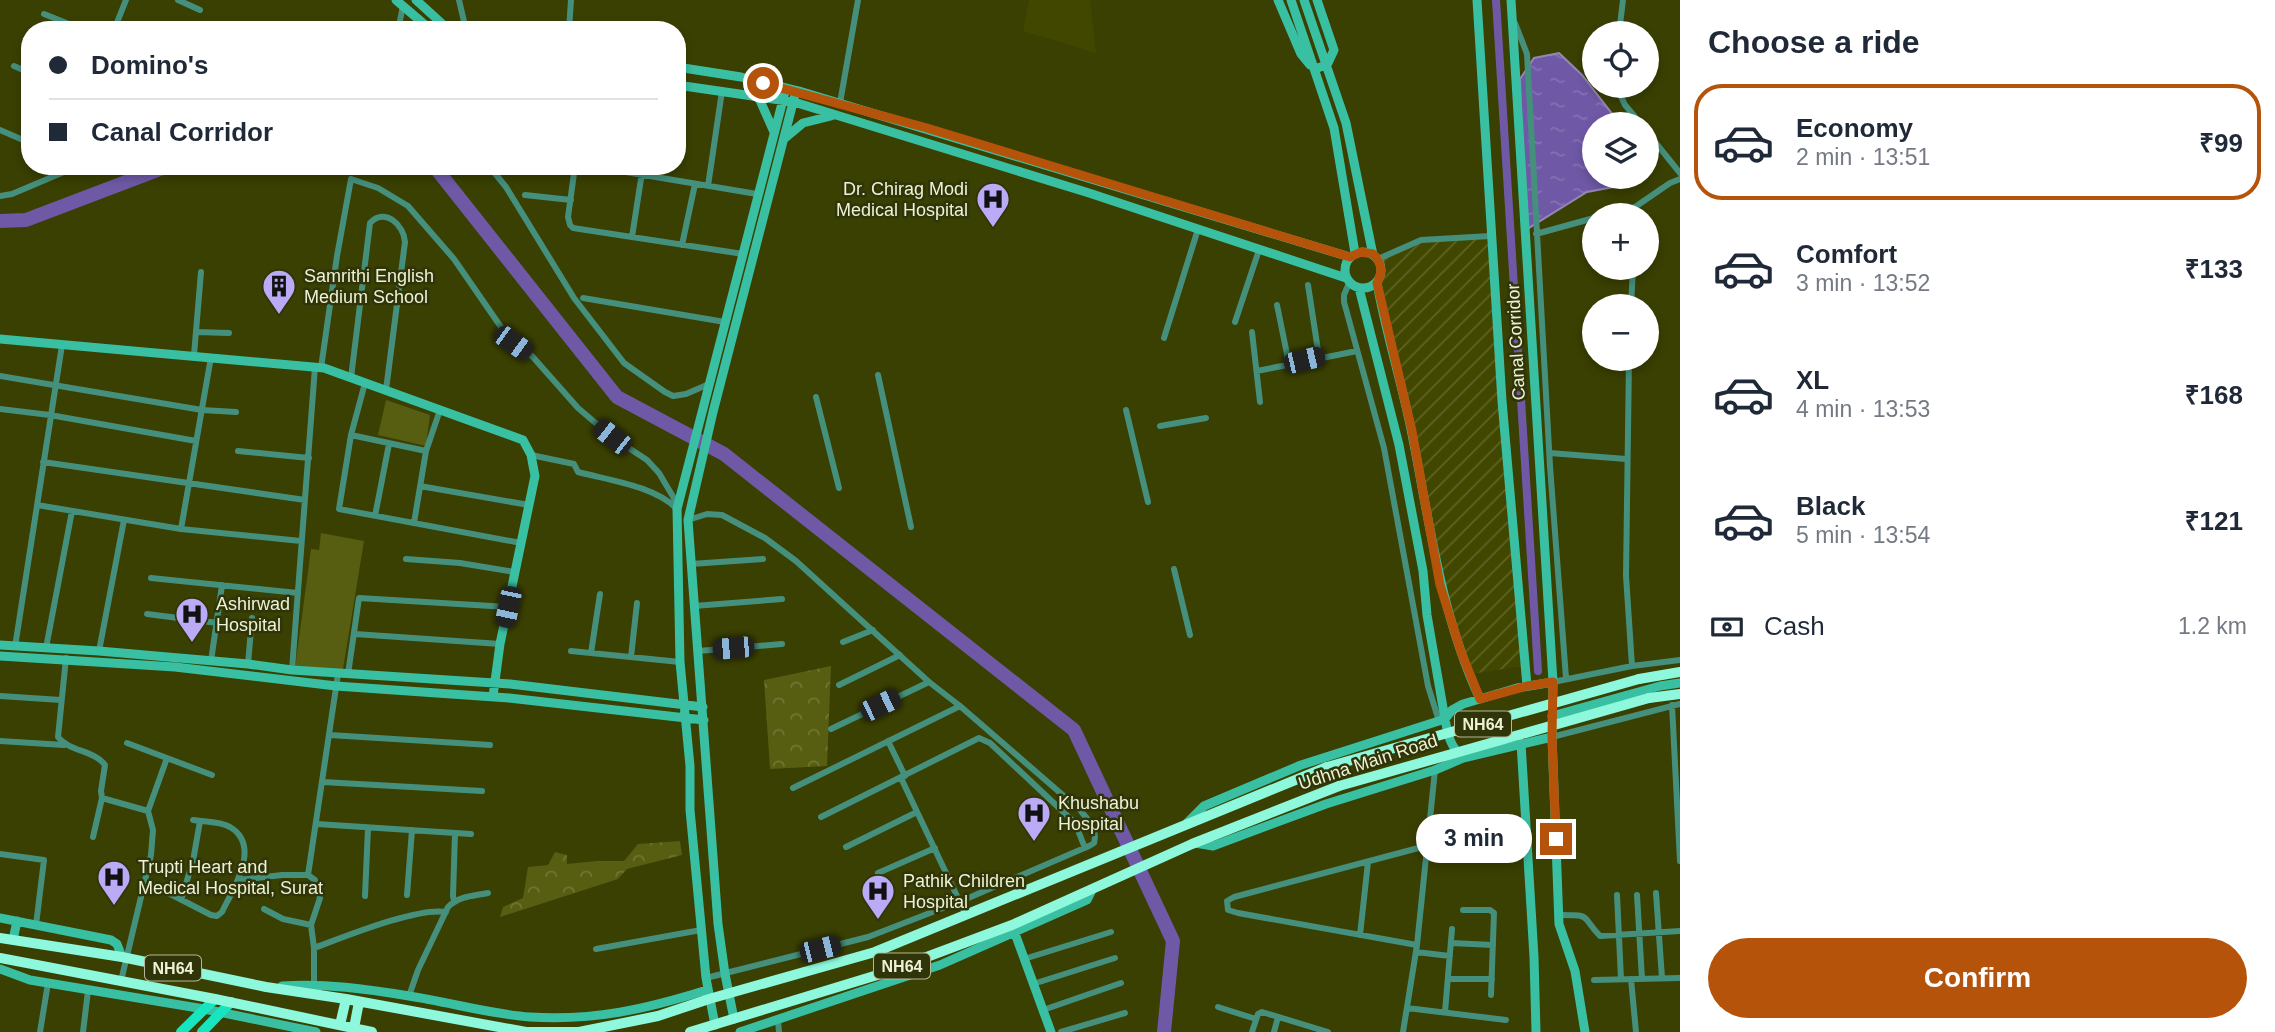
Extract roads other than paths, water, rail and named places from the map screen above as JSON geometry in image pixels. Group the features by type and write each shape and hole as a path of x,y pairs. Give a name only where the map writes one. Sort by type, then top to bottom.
{"highway":[{"name":"NH64","path":"0,938 124,957 266,987 314,989 359,1002 526,1032 579,1031 658,1016 708,994 728,994 875,952 1327,767 1639,679 1680,672"},
{"name":"Udhna Main Road","path":"1194,843 1339,786 1649,698 1680,694"},
{"name":"NH64","path":"690,1032 884,973 1013,929 1194,843"},
{"path":"0,958 232,1002 338,1029 372,1032"},
{"path":"338,1029 346,999"},
{"path":"352,1030 359,1002"}],"main road":[{"name":"NH64","path":"181,1032 215,999"},
{"path":"202,1032 232,1002"}],"street":[{"path":"118,21 127,0"},
{"path":"178,0 200,10"},
{"path":"415,0 439,21"},
{"path":"459,0 464,21"},
{"path":"570,21 571,0"},
{"path":"840,103 858,0"},
{"path":"1278,0 1301,54 1314,69"},
{"path":"1292,0 1334,128 1352,255 1345,267 1348,280 1344,302 1384,448 1428,686 1452,747 1464,758"},
{"path":"1304,0 1346,122 1375,257 1381,271 1377,283 1412,431 1440,585 1461,652 1480,699"},
{"path":"1314,69 1327,65 1334,50 1317,0"},
{"path":"1477,0 1502,401 1527,686"},
{"name":"Canal Corridor","path":"1511,0 1553,682 1552,737"},
{"path":"1620,21 1623,0"},
{"path":"399,21 400,3"},
{"path":"400,3 421,21"},
{"path":"44,14 62,21"},
{"path":"1512,18 1527,54 1536,234 1566,678"},
{"path":"14,66 21,69"},
{"path":"686,68 741,77 786,88 1352,255 1367,252 1375,257"},
{"path":"686,86 794,102 1198,229 1348,280 1359,288 1399,445 1423,571 1443,722"},
{"path":"715,1025 708,994 701,930 683,705 678,503 786,88"},
{"path":"708,186 722,91"},
{"path":"734,1019 718,924 688,520 713,412 796,91"},
{"path":"758,96 774,132"},
{"path":"784,138 803,123 836,115"},
{"path":"0,130 21,139"},
{"path":"1659,147 1680,173"},
{"path":"0,196 57,175"},
{"path":"496,175 574,298 624,363 673,396 686,394 709,384"},
{"path":"574,175 568,222 573,228 743,254"},
{"path":"632,237 642,175 757,194"},
{"path":"292,670 318,368 351,179 378,188 408,206 454,259 513,343 532,356 578,408 612,437 647,460 678,503"},
{"path":"1645,203 1670,183 1680,179"},
{"path":"682,244 695,184"},
{"path":"525,195 571,200"},
{"path":"351,378 370,223 377,217 385,217 400,225 405,234 386,390"},
{"path":"1536,234 1582,221"},
{"path":"1164,338 1198,229"},
{"path":"1375,257 1421,240 1490,236"},
{"path":"1236,322 1259,250"},
{"path":"194,355 201,272"},
{"path":"1359,288 1371,287 1377,283"},
{"path":"1308,285 1319,357"},
{"path":"583,298 725,322"},
{"path":"1277,305 1289,364"},
{"path":"196,332 229,333"},
{"path":"1252,332 1260,402"},
{"path":"0,339 318,368 523,440 531,455 535,476 500,644 493,696"},
{"path":"15,647 62,345"},
{"path":"1257,370 1357,351"},
{"path":"181,529 211,357"},
{"path":"1629,371 1626,576 1632,666"},
{"path":"878,375 911,527"},
{"path":"0,376 202,410 236,412"},
{"path":"365,383 351,435 338,509 521,543"},
{"path":"816,397 839,488"},
{"path":"0,409 50,415 196,441"},
{"path":"414,523 426,451 440,410"},
{"path":"1126,410 1148,502"},
{"path":"1160,426 1206,418"},
{"path":"351,435 426,451"},
{"path":"375,516 389,444"},
{"path":"238,451 309,458"},
{"path":"1550,453 1626,459"},
{"path":"531,455 574,464 578,472 655,493 678,503"},
{"path":"43,462 305,500"},
{"path":"420,486 529,505"},
{"path":"37,505 181,529 301,541"},
{"path":"46,648 72,511"},
{"path":"688,520 707,514 722,515 765,538 796,561 929,682 1080,810 1096,836 1094,843 1085,848 868,937 706,978"},
{"path":"99,651 124,520"},
{"path":"405,559 460,563 515,572"},
{"path":"691,564 764,559"},
{"path":"1174,569 1190,635"},
{"path":"151,578 298,593"},
{"path":"211,661 222,585"},
{"path":"591,653 600,594"},
{"path":"308,875 336,686 343,674 355,634 359,598 508,607"},
{"path":"694,606 782,599"},
{"path":"631,657 637,603"},
{"path":"147,614 218,623"},
{"path":"248,664 252,618"},
{"path":"843,642 873,630"},
{"path":"355,634 500,644"},
{"path":"698,651 782,644"},
{"path":"0,645 493,684 703,707"},
{"path":"66,745 58,737 67,649"},
{"path":"571,651 680,662"},
{"path":"839,685 900,655"},
{"path":"0,656 175,667 336,686 493,696 704,720"},
{"path":"1185,824 1204,806 1301,765 1443,722 1457,706 1527,686 1632,666 1680,660"},
{"path":"831,729 929,682"},
{"path":"1552,716 1680,683"},
{"path":"0,696 61,700"},
{"path":"1194,843 1213,846 1326,804 1435,770 1464,758 1680,704"},
{"path":"1672,705 1680,861"},
{"path":"793,788 960,706"},
{"path":"330,735 490,745"},
{"path":"1552,737 1559,925 1578,983 1585,1032"},
{"path":"821,817 974,739 985,740 1075,823 1085,848"},
{"path":"0,741 66,745 104,762 103,797 93,836"},
{"path":"888,741 917,813 967,915"},
{"path":"127,743 212,775"},
{"path":"1521,743 1536,1032"},
{"path":"121,981 124,957 151,855 153,830 148,811 167,758"},
{"path":"1403,1032 1416,948 1435,770"},
{"path":"323,782 482,791"},
{"path":"103,797 148,811"},
{"path":"846,847 917,813"},
{"path":"145,881 181,900 204,912 217,916 222,912 243,866 244,846 230,827 196,821 193,861 181,900"},
{"path":"317,824 471,834"},
{"path":"365,896 368,828"},
{"path":"407,895 412,830"},
{"path":"454,901 455,833"},
{"path":"1426,846 1234,897 1227,901 1226,905 1228,910 1238,913 1360,935 1450,956"},
{"path":"878,873 935,848"},
{"path":"0,854 44,860 36,925"},
{"path":"1360,935 1368,862"},
{"path":"237,880 282,874 308,875 315,880 320,898 312,925 314,989 409,996 486,1012 530,1017 608,1015 708,994"},
{"path":"409,996 418,970 454,901 488,893"},
{"path":"1656,893 1662,978"},
{"path":"1617,895 1621,979"},
{"path":"1637,895 1642,979"},
{"path":"264,909 284,919 312,925"},
{"path":"1463,910 1492,911 1491,995"},
{"path":"314,948 374,926 433,911 446,912"},
{"path":"1559,915 1581,915 1587,918 1600,936 1680,931"},
{"path":"0,918 111,940 117,944 124,957"},
{"path":"13,940 17,921"},
{"path":"740,1032 940,965 1013,929 1051,1032"},
{"path":"1445,1013 1452,929"},
{"path":"596,949 701,930"},
{"path":"1024,959 1111,932"},
{"path":"1451,943 1493,945"},
{"path":"1033,984 1115,958"},
{"path":"0,970 48,983 204,1009 316,1032"},
{"path":"1594,980 1680,978"},
{"path":"1448,979 1492,979"},
{"path":"1631,979 1636,1032"},
{"path":"40,1032 48,983"},
{"path":"1043,1010 1121,983"},
{"path":"83,1032 88,990"},
{"path":"1218,1007 1256,1019"},
{"path":"1407,1008 1506,1020"},
{"path":"1252,1032 1259,1012 1328,1032"},
{"path":"1061,1032 1125,1013"},
{"path":"1274,1032 1278,1017"},
{"path":"778,1020 779,1032"}],"water":[{"path":"1559,53 1582,75 1582,98 1600,98 1611,112 1582,112 1582,189 1603,189 1587,192 1524,231 1520,79 1534,58"}],"waterway":[{"path":"1496,0 1538,671"},
{"path":"0,221 26,220 144,175"},
{"path":"441,175 617,397 724,454 1074,730 1173,941 1164,1032"}],"place":[{"name":"Dr. Chirag Modi Medical Hospital","path":"993,229"},
{"name":"Samrithi English Medium School","path":"279,316"},
{"name":"Ashirwad Hospital","path":"192,644"},
{"name":"Khushabu Hospital","path":"1034,843"},
{"name":"Trupti Heart and Medical Hospital, Surat","path":"114,907"},
{"name":"Pathik Children Hospital","path":"878,921"}]}
